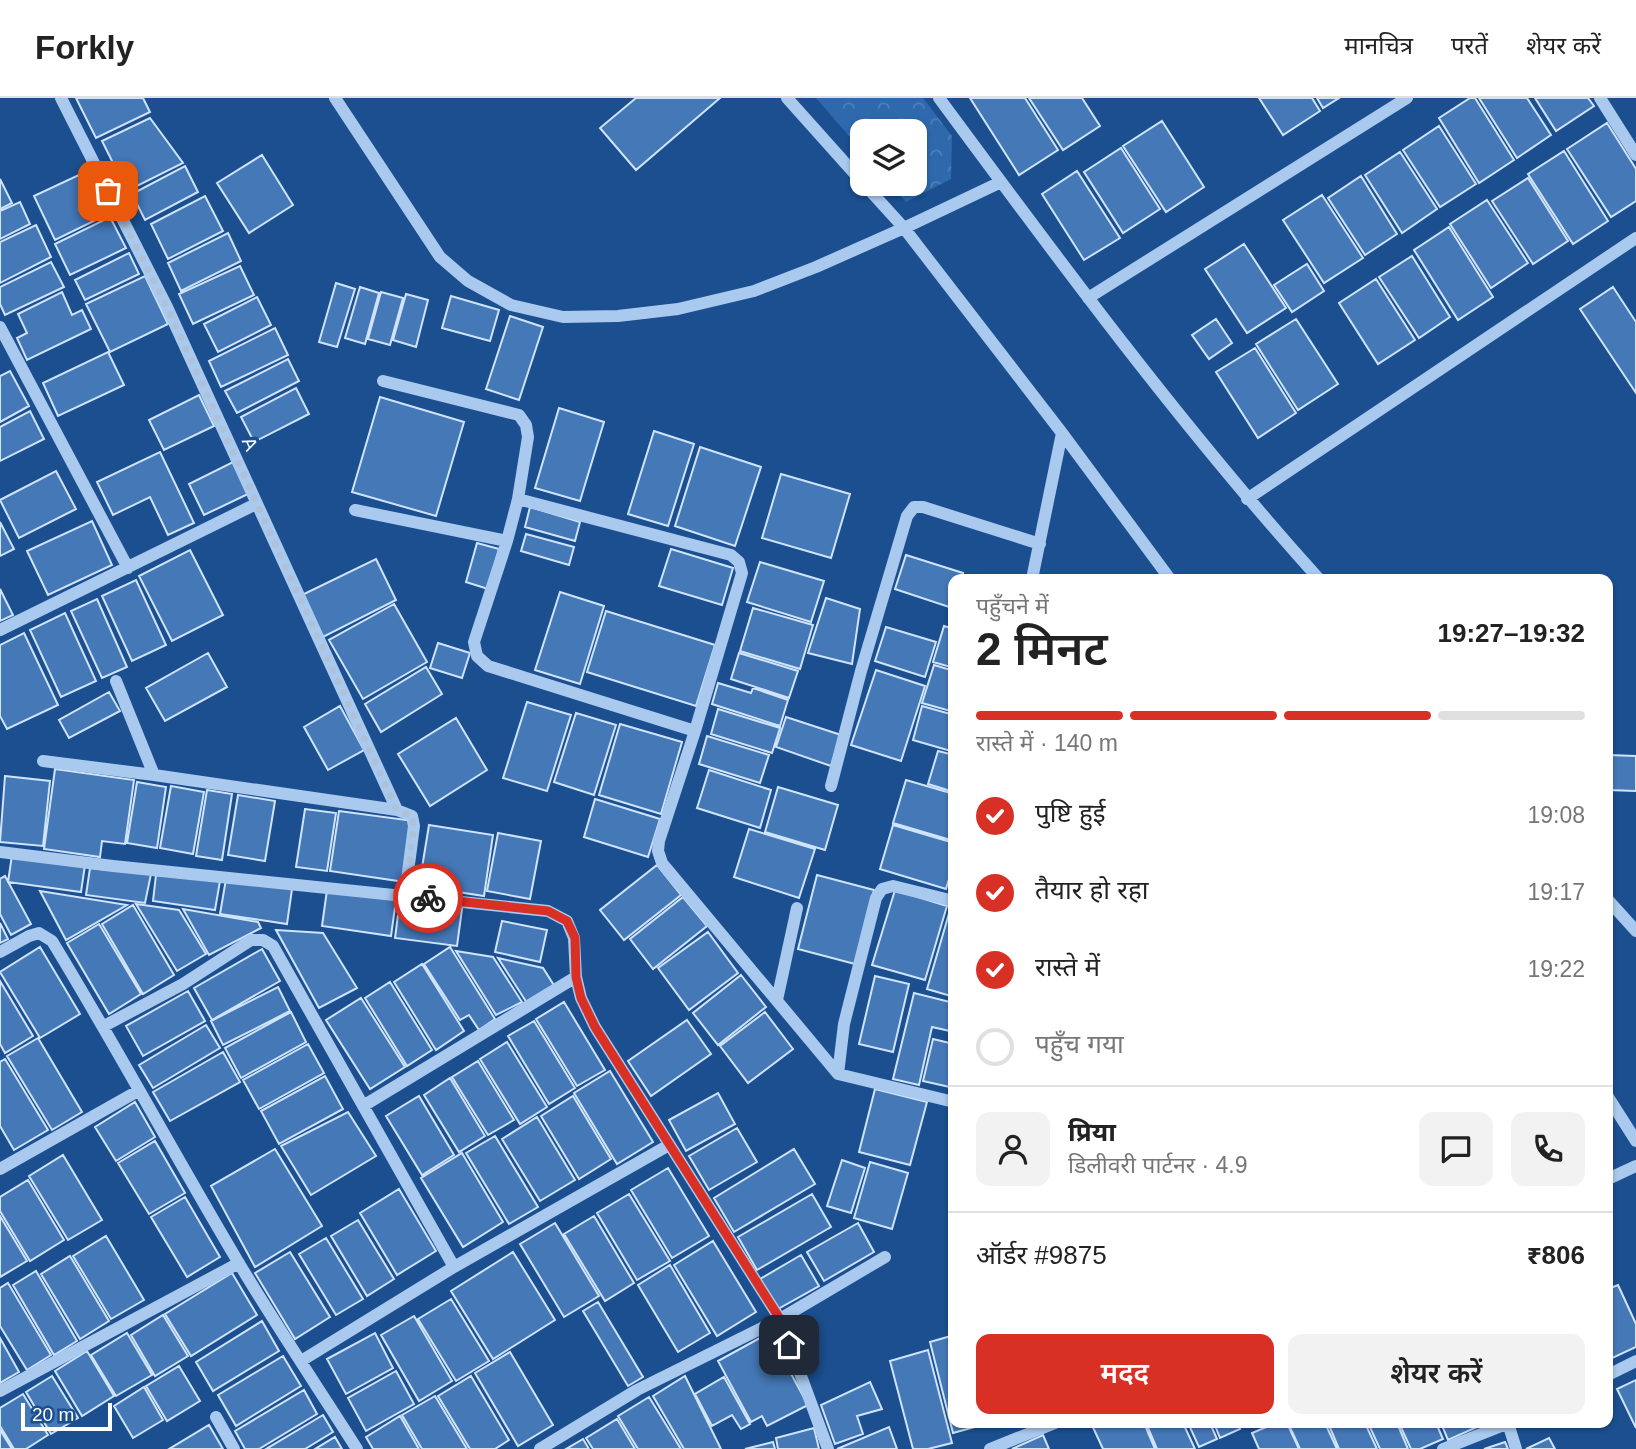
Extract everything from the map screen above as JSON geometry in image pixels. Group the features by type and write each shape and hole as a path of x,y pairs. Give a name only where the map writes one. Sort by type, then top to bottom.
{"street":[{"name":"A","path":"61,98 167,307 397,810 412,816 414,821 405,895"},
{"path":"335,98 440,257 468,281 511,305 563,317 618,316 691,306 754,291 816,267 1001,182"},
{"path":"787,98 850,168"},
{"path":"939,98 1088,298 1247,499 1314,574"},
{"path":"1088,298 1407,98"},
{"path":"1600,98 1636,155"},
{"path":"875,196 904,228 1166,574"},
{"path":"1247,499 1636,239"},
{"path":"0,327 128,568"},
{"path":"383,381 519,415 526,425 528,437 518,499 474,642 477,656 488,666 695,731"},
{"path":"1033,574 1062,433"},
{"path":"518,499 731,555 739,562 742,573 658,851 663,863 838,1074 948,1101"},
{"path":"0,630 256,504"},
{"path":"831,786 861,671 907,516 915,507 923,507 1040,544"},
{"path":"355,510 507,541"},
{"path":"117,681 154,775"},
{"path":"43,761 397,810"},
{"path":"0,852 548,911 567,921 575,938 576,977 581,998 595,1027 780,1319 828,1449"},
{"path":"838,1074 845,1024 876,898 882,889 893,886 948,897"},
{"path":"1613,906 1636,931"},
{"path":"776,1000 797,908"},
{"path":"0,952 40,933 52,941 104,1026 138,1091 239,1263 357,1449"},
{"path":"104,1026 183,984 251,940 263,940 273,946 454,1267"},
{"path":"363,1106 576,977"},
{"path":"0,1169 138,1091"},
{"path":"1613,1105 1636,1141"},
{"path":"301,1361 454,1267 669,1145"},
{"path":"1613,1177 1636,1166"},
{"path":"540,1449 637,1390 780,1319 885,1257"},
{"path":"0,1391 239,1263"},
{"path":"1613,1372 1636,1361"},
{"path":"216,1417 234,1449"},
{"path":"990,1449 1042,1428"},
{"path":"1443,1449 1496,1428"},
{"path":"1510,1428 1516,1449"}],"green space":[{"path":"816,98 923,98 952,136 951,179 927,191 927,119 850,119 850,137"},
{"path":"901,196 918,196 906,202"}],"building":[{"path":"76,98 143,98 150,112 96,138"},
{"path":"636,98 720,98 636,170 600,128"},
{"path":"970,98 1025,98 1058,150 1019,175"},
{"path":"1029,98 1082,98 1100,126 1063,150"},
{"path":"1259,98 1312,98 1320,111 1283,135"},
{"path":"1317,98 1339,98 1323,108"},
{"path":"1470,98 1475,98 1514,160 1479,183 1439,118"},
{"path":"1479,98 1527,98 1551,135 1517,158"},
{"path":"1535,98 1588,98 1594,106 1556,131"},
{"path":"150,118 183,163 127,191 102,141"},
{"path":"1162,121 1204,187 1166,212 1123,146"},
{"path":"1607,123 1636,169 1636,201 1611,217 1567,149"},
{"path":"1439,126 1476,184 1440,207 1403,150"},
{"path":"1121,148 1160,209 1123,233 1084,172"},
{"path":"1564,151 1608,221 1573,244 1528,174"},
{"path":"1400,152 1437,209 1402,233 1365,175"},
{"path":"262,155 293,205 249,233 217,183"},
{"path":"185,166 198,192 145,220 132,194"},
{"path":"1077,171 1120,238 1084,260 1042,194"},
{"path":"83,173 104,216 55,240 34,196"},
{"path":"1361,176 1397,234 1365,255 1328,198"},
{"path":"1528,178 1568,241 1533,264 1492,201"},
{"path":"0,179 12,203 0,209"},
{"path":"1322,195 1363,258 1324,283 1283,220"},
{"path":"205,196 223,231 168,259 151,224"},
{"path":"1487,200 1528,263 1491,288 1450,224"},
{"path":"20,202 30,224 0,239 0,211"},
{"path":"110,217 126,248 70,275 55,244"},
{"path":"36,225 51,257 0,283 0,242"},
{"path":"1449,227 1493,297 1458,320 1414,250"},
{"path":"228,233 241,261 181,291 168,263"},
{"path":"1244,244 1286,308 1247,333 1205,269"},
{"path":"129,253 139,274 85,300 75,280"},
{"path":"1412,256 1450,317 1419,338 1379,277"},
{"path":"51,262 64,287 5,315 0,304 0,287"},
{"path":"1307,264 1324,291 1292,312 1274,285"},
{"path":"240,266 254,295 193,324 179,294"},
{"path":"145,276 168,324 110,352 86,304"},
{"path":"1376,279 1415,340 1378,364 1339,303"},
{"path":"336,283 355,289 337,347 319,342"},
{"path":"360,287 379,293 365,344 345,338"},
{"path":"1613,287 1636,322 1636,393 1580,309"},
{"path":"62,292 72,315 82,310 91,329 27,360 17,338 27,333 18,314"},
{"path":"381,292 403,298 390,345 368,339"},
{"path":"406,294 428,300 416,347 393,340"},
{"path":"451,296 499,310 490,341 442,328"},
{"path":"257,297 271,325 218,352 204,324"},
{"path":"510,316 543,327 519,400 486,389"},
{"path":"1216,319 1232,343 1209,359 1192,335"},
{"path":"1296,319 1338,384 1298,410 1256,344"},
{"path":"275,328 288,355 221,387 209,361"},
{"path":"1255,348 1296,413 1258,438 1216,372"},
{"path":"108,352 124,385 58,416 43,383"},
{"path":"288,359 299,381 237,413 225,391"},
{"path":"10,371 29,406 0,422 0,376"},
{"path":"296,388 309,414 254,442 241,417"},
{"path":"199,395 214,426 164,450 149,420"},
{"path":"380,397 464,422 436,516 352,492"},
{"path":"559,408 604,422 580,501 535,488"},
{"path":"30,411 44,439 0,461 0,427"},
{"path":"654,431 694,444 668,526 628,514"},
{"path":"700,447 761,467 735,546 675,526"},
{"path":"160,452 194,523 168,535 150,497 113,515 97,482"},
{"path":"233,462 248,494 204,515 189,484"},
{"path":"56,471 76,509 19,538 0,500"},
{"path":"781,474 850,494 831,558 762,538"},
{"path":"530,507 580,522 575,541 525,527"},
{"path":"92,521 112,565 48,595 27,551"},
{"path":"0,522 14,549 0,556"},
{"path":"526,534 574,547 569,565 521,551"},
{"path":"477,543 499,549 488,589 466,582"},
{"path":"671,549 733,568 722,605 659,586"},
{"path":"190,550 223,615 172,641 139,576"},
{"path":"906,555 963,573 948,574 948,607 895,589"},
{"path":"376,559 396,600 323,637 302,595"},
{"path":"760,562 824,581 811,622 747,602"},
{"path":"136,580 166,645 132,661 102,596"},
{"path":"0,589 13,615 0,621"},
{"path":"560,592 604,606 580,684 535,670"},
{"path":"826,598 860,609 852,664 808,653"},
{"path":"97,599 127,667 102,678 71,611"},
{"path":"394,604 427,662 363,699 329,640"},
{"path":"753,608 813,625 800,669 740,651"},
{"path":"606,611 715,645 696,706 587,672"},
{"path":"65,613 96,681 61,697 30,630"},
{"path":"944,626 948,627 948,666 933,662"},
{"path":"886,627 936,642 925,677 875,661"},
{"path":"24,633 58,705 7,729 0,716 0,645"},
{"path":"438,643 470,653 462,678 430,668"},
{"path":"208,653 227,687 165,721 146,688"},
{"path":"739,653 798,671 789,698 731,679"},
{"path":"934,665 948,669 948,710 922,703"},
{"path":"426,667 442,694 381,732 365,704"},
{"path":"876,670 925,686 901,761 851,745"},
{"path":"718,683 751,693 753,688 788,700 780,726 712,704"},
{"path":"109,692 120,711 69,738 59,720"},
{"path":"527,702 571,715 547,791 503,778"},
{"path":"340,706 364,750 328,770 304,727"},
{"path":"922,706 948,713 948,750 913,740"},
{"path":"718,709 780,728 772,753 711,734"},
{"path":"576,713 616,725 594,795 554,782"},
{"path":"786,717 841,735 831,766 776,747"},
{"path":"456,718 487,770 430,806 398,754"},
{"path":"620,724 682,742 661,814 599,795"},
{"path":"707,736 769,755 760,783 699,764"},
{"path":"938,751 948,754 948,790 928,784"},
{"path":"1613,755 1636,756 1636,791 1613,790"},
{"path":"55,769 134,780 125,844 102,841 100,857 44,849"},
{"path":"709,770 771,790 760,828 697,808"},
{"path":"5,776 50,781 43,846 0,842"},
{"path":"906,780 948,792 948,839 893,823"},
{"path":"137,782 166,787 157,848 127,843"},
{"path":"171,786 204,792 193,854 160,848"},
{"path":"778,787 838,805 825,850 765,832"},
{"path":"207,790 232,794 222,860 196,856"},
{"path":"238,795 275,801 265,861 228,855"},
{"path":"595,799 660,819 648,857 584,837"},
{"path":"305,809 336,813 327,871 296,867"},
{"path":"339,811 414,821 405,882 330,871"},
{"path":"429,825 493,835 484,896 419,886"},
{"path":"893,825 948,841 946,889 880,869"},
{"path":"749,829 815,849 799,898 734,877"},
{"path":"498,833 541,841 530,899 487,891"},
{"path":"12,855 85,865 81,892 8,882"},
{"path":"657,865 681,895 624,940 600,910"},
{"path":"90,868 151,874 145,903 86,895"},
{"path":"156,875 220,881 215,910 153,901"},
{"path":"817,875 874,890 855,964 798,949"},
{"path":"5,876 31,924 11,935 0,914 0,879"},
{"path":"226,879 292,889 287,924 220,914"},
{"path":"327,890 396,900 391,936 322,926"},
{"path":"895,890 947,906 925,980 872,965"},
{"path":"40,891 127,905 66,940"},
{"path":"683,897 707,926 653,969 630,939"},
{"path":"400,900 462,909 457,946 395,938"},
{"path":"136,904 179,910 206,954 177,971"},
{"path":"133,905 174,975 143,994 102,924"},
{"path":"183,909 258,922 261,928 209,955"},
{"path":"948,917 948,995 927,989"},
{"path":"502,921 547,930 540,962 495,952"},
{"path":"0,923 8,939 0,943"},
{"path":"99,924 141,994 109,1014 67,943"},
{"path":"276,930 323,933 357,988 319,1008"},
{"path":"708,932 738,973 689,1010 658,968"},
{"path":"40,947 80,1014 40,1038 0,972"},
{"path":"450,947 495,1019 479,1030 469,1015 460,1020 424,964"},
{"path":"262,949 280,981 212,1020 194,988"},
{"path":"456,951 493,957 522,1002 496,1015"},
{"path":"498,958 543,968 555,987 527,1003"},
{"path":"422,964 464,1031 436,1050 394,982"},
{"path":"741,975 766,1007 718,1045 693,1013"},
{"path":"875,976 909,984 893,1052 859,1044"},
{"path":"0,981 33,1036 5,1053 0,1044"},
{"path":"390,982 432,1050 407,1066 365,998"},
{"path":"278,987 290,1011 223,1045 211,1021"},
{"path":"188,991 205,1021 143,1056 126,1026"},
{"path":"914,993 948,1002 948,1031 932,1027 919,1085 893,1079"},
{"path":"361,998 405,1067 370,1089 326,1020"},
{"path":"564,1002 605,1070 577,1086 536,1019"},
{"path":"291,1012 306,1042 241,1078 225,1048"},
{"path":"765,1012 793,1049 748,1083 720,1046"},
{"path":"687,1020 711,1054 651,1096 628,1061"},
{"path":"534,1021 575,1088 549,1104 508,1036"},
{"path":"206,1025 220,1048 153,1088 139,1065"},
{"path":"38,1038 82,1112 52,1130 7,1056"},
{"path":"933,1039 948,1043 948,1087 923,1081"},
{"path":"507,1042 547,1107 520,1124 480,1059"},
{"path":"308,1044 324,1073 259,1109 243,1080"},
{"path":"223,1052 240,1082 170,1121 153,1092"},
{"path":"5,1059 48,1130 14,1150 0,1126 0,1062"},
{"path":"478,1061 514,1120 488,1135 452,1077"},
{"path":"610,1071 653,1142 617,1164 574,1093"},
{"path":"325,1076 343,1109 279,1144 261,1111"},
{"path":"450,1078 485,1136 459,1152 424,1095"},
{"path":"875,1089 927,1102 910,1165 859,1152"},
{"path":"718,1093 735,1124 686,1151 669,1120"},
{"path":"419,1096 454,1155 422,1175 386,1116"},
{"path":"573,1096 611,1159 579,1179 541,1116"},
{"path":"135,1102 155,1137 116,1161 95,1127"},
{"path":"348,1112 376,1156 311,1195 281,1146"},
{"path":"537,1117 575,1180 540,1201 502,1139"},
{"path":"737,1128 757,1162 709,1190 689,1156"},
{"path":"495,1136 538,1207 509,1224 466,1153"},
{"path":"155,1141 185,1193 149,1214 118,1163"},
{"path":"275,1149 322,1226 255,1267 211,1186"},
{"path":"794,1149 815,1184 734,1232 714,1198"},
{"path":"462,1153 503,1222 463,1247 421,1178"},
{"path":"63,1155 102,1220 68,1240 29,1176"},
{"path":"842,1160 865,1168 851,1213 827,1206"},
{"path":"870,1162 908,1173 892,1229 854,1218"},
{"path":"668,1168 709,1236 672,1258 631,1190"},
{"path":"28,1180 64,1240 30,1261 0,1211 0,1197"},
{"path":"399,1189 436,1251 397,1275 360,1213"},
{"path":"629,1194 670,1261 637,1280 597,1213"},
{"path":"812,1194 831,1227 757,1270 738,1237"},
{"path":"185,1197 220,1257 187,1277 151,1217"},
{"path":"0,1216 27,1261 0,1277"},
{"path":"594,1216 634,1283 605,1301 564,1234"},
{"path":"358,1220 394,1279 367,1296 331,1236"},
{"path":"555,1223 599,1296 564,1317 520,1244"},
{"path":"858,1223 874,1252 824,1281 807,1252"},
{"path":"106,1236 144,1300 111,1319 73,1256"},
{"path":"326,1238 363,1299 336,1315 299,1254"},
{"path":"713,1241 756,1312 717,1336 674,1265"},
{"path":"290,1252 330,1317 295,1339 255,1273"},
{"path":"513,1252 555,1320 493,1359 451,1291"},
{"path":"801,1255 819,1286 778,1309 760,1279"},
{"path":"70,1256 109,1321 80,1339 41,1274"},
{"path":"670,1265 710,1333 678,1352 638,1285"},
{"path":"36,1271 77,1341 54,1355 13,1285"},
{"path":"232,1273 257,1315 191,1356 165,1314"},
{"path":"8,1283 51,1355 27,1370 0,1326 0,1288"},
{"path":"1618,1285 1636,1324 1636,1347 1613,1358 1613,1287"},
{"path":"451,1299 489,1361 456,1381 418,1319"},
{"path":"598,1302 643,1377 628,1386 583,1311"},
{"path":"163,1315 188,1356 155,1376 131,1335"},
{"path":"414,1316 452,1381 419,1401 381,1335"},
{"path":"262,1321 279,1351 213,1391 196,1362"},
{"path":"127,1333 152,1375 116,1396 91,1355"},
{"path":"375,1333 393,1368 346,1394 327,1359"},
{"path":"769,1333 808,1405 767,1426 762,1416 751,1422 718,1361"},
{"path":"948,1337 948,1413 930,1342"},
{"path":"0,1338 19,1372 0,1383"},
{"path":"928,1350 952,1443 928,1449 913,1449 890,1361"},
{"path":"87,1351 114,1396 82,1416 55,1371"},
{"path":"510,1352 553,1425 518,1446 475,1373"},
{"path":"283,1356 301,1386 236,1426 218,1395"},
{"path":"179,1366 200,1401 167,1421 146,1386"},
{"path":"396,1371 414,1404 366,1431 348,1398"},
{"path":"52,1376 78,1418 51,1434 26,1392"},
{"path":"471,1376 509,1440 495,1449 470,1449 438,1396"},
{"path":"685,1376 721,1449 684,1449 653,1396"},
{"path":"724,1377 750,1424 741,1429 732,1415 712,1426 695,1394"},
{"path":"1636,1380 1636,1428 1617,1389"},
{"path":"870,1382 882,1409 857,1416 863,1434 835,1444 821,1405"},
{"path":"144,1387 163,1420 133,1438 114,1406"},
{"path":"304,1390 317,1414 259,1449 245,1449 235,1431"},
{"path":"23,1394 48,1435 26,1449 14,1449 0,1426 0,1408"},
{"path":"435,1396 467,1449 422,1449 402,1415"},
{"path":"649,1397 681,1449 638,1449 618,1416"},
{"path":"323,1415 333,1432 305,1449 266,1449"},
{"path":"400,1416 419,1449 373,1449 366,1437"},
{"path":"617,1419 635,1449 593,1449 586,1438"},
{"path":"209,1425 223,1449 169,1449"},
{"path":"889,1427 897,1449 837,1449"},
{"path":"814,1428 819,1449 778,1449 776,1438"},
{"path":"952,1428 971,1428 953,1433"},
{"path":"1093,1428 1146,1428 1155,1449 1103,1449"},
{"path":"1148,1428 1185,1428 1195,1449 1157,1449"},
{"path":"1190,1428 1212,1428 1217,1439 1199,1447"},
{"path":"1216,1428 1240,1428 1240,1429 1220,1438"},
{"path":"1264,1428 1289,1428 1299,1449 1259,1449 1252,1433"},
{"path":"1290,1428 1327,1428 1337,1449 1300,1449"},
{"path":"1330,1428 1367,1428 1377,1449 1339,1449"},
{"path":"1370,1428 1399,1428 1408,1449 1380,1449"},
{"path":"1401,1428 1438,1428 1443,1439 1420,1449 1411,1449"},
{"path":"1443,1428 1475,1428 1448,1440"},
{"path":"0,1430 12,1449 0,1449"},
{"path":"1043,1435 1049,1449 1012,1449"},
{"path":"335,1437 342,1449 315,1449"},
{"path":"1549,1438 1555,1449 1526,1449"},
{"path":"583,1439 589,1449 566,1449"},
{"path":"773,1442 775,1449 745,1449"},
{"path":"1505,1442 1508,1449 1484,1449"}],"way so far":[{"path":"108,191 167,307 397,810 412,816 414,826 405,895 428,898"}],"route":[{"path":"428,898 548,911 567,921 575,938 576,977 581,998 595,1027 780,1319 789,1345"}]}
